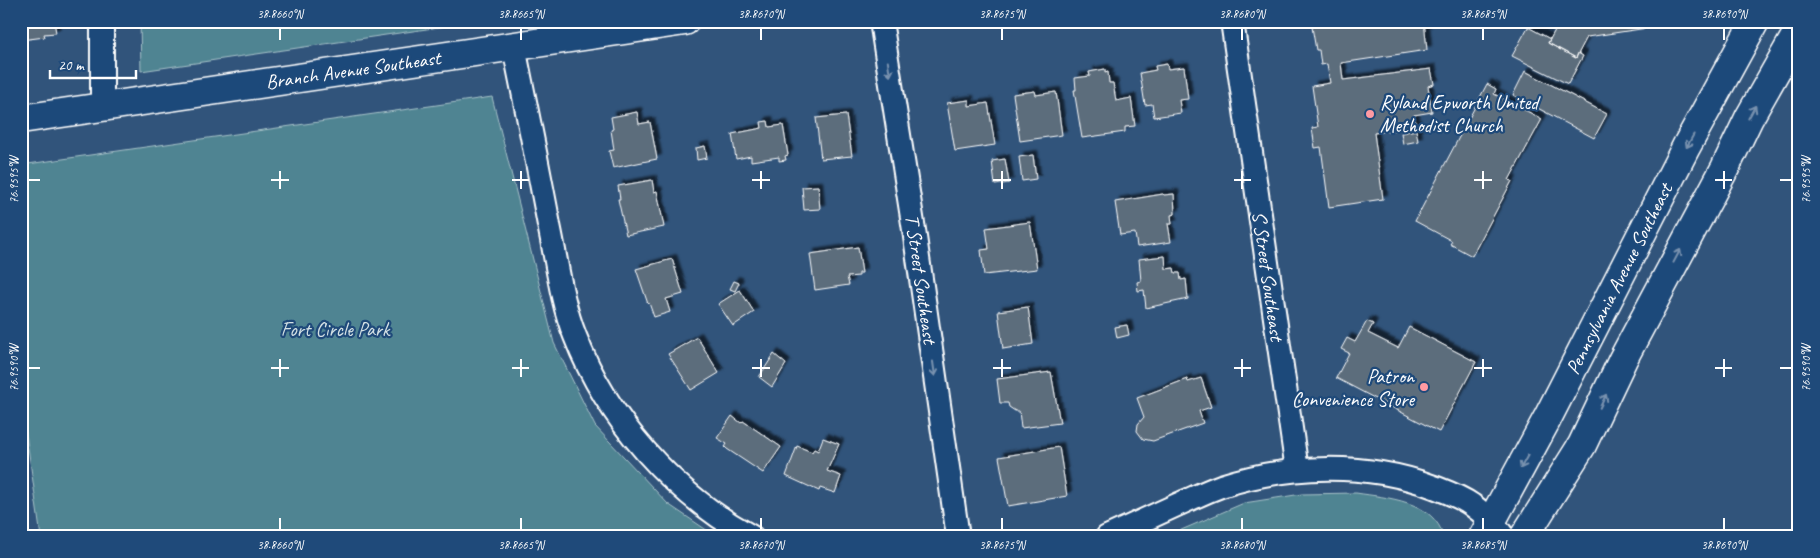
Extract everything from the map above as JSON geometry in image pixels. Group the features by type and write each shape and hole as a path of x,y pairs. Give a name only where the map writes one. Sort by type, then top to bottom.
{"highway":[{"name":"Branch Avenue Southeast","path":"21,119 685,21"},
{"name":"Pennsylvania Avenue Southeast","path":"1493,531 1686,147 1754,21"},
{"name":"Pennsylvania Avenue Southeast","path":"1524,537 1582,445 1628,351 1724,168 1748,118 1799,30"}],"street":[{"path":"102,21 102,108"},
{"name":"T Street Southeast","path":"882,21 958,537"},
{"name":"S Street Southeast","path":"1232,21 1297,470"},
{"path":"514,47 565,305 580,348 613,408 645,450 703,505 752,537"},
{"path":"1107,537 1222,486 1297,470 1346,469 1375,472 1431,486 1471,504 1493,531"}],"green space":[{"path":"140,21 481,21 141,71"},
{"name":"Fort Circle Park","path":"492,97 554,343 595,426 668,504 717,537 41,537 21,399 21,165"},
{"path":"1356,493 1395,499 1420,508 1430,515 1444,537 1165,537 1244,503 1302,494"}],"building":[{"path":"21,21 54,21 56,33 44,34 45,37 21,40"},
{"name":"Ryland Epworth United Methodist Church","path":"1311,21 1424,21 1427,50 1341,63 1343,80 1431,69 1434,84 1428,86 1432,112 1414,115 1416,127 1374,133 1383,199 1329,207 1321,147 1315,148 1312,128 1318,127 1312,86 1330,83 1327,64 1321,65 1319,50 1316,50"},
{"path":"1560,21 1653,21 1654,27 1587,37 1576,58 1548,43"},
{"path":"1528,27 1550,39 1548,43 1576,58 1578,53 1583,56 1568,84 1512,56"},
{"path":"1167,64 1168,69 1184,67 1188,99 1179,100 1181,113 1154,117 1152,104 1145,105 1140,73 1156,70 1155,66"},
{"path":"1105,69 1105,73 1108,72 1109,83 1113,83 1116,101 1131,98 1135,126 1125,127 1125,132 1082,138 1074,90 1076,90 1075,78 1090,76 1089,72"},
{"path":"1525,71 1607,114 1594,138 1513,95"},
{"path":"1487,84 1496,89 1494,94 1542,119 1509,180 1512,181 1472,256 1450,244 1452,241 1415,221"},
{"path":"1035,91 1036,95 1056,92 1062,135 1020,141 1013,94"},
{"path":"969,100 969,106 988,103 995,145 955,151 947,103"},
{"path":"637,112 639,124 650,122 657,159 613,168 609,151 614,150 611,117"},
{"path":"846,115 852,156 821,159 816,118"},
{"path":"768,121 769,127 783,125 788,155 785,156 786,160 779,161 779,157 751,161 751,156 736,159 732,134 762,128 761,122"},
{"path":"1416,130 1418,141 1403,144 1401,133"},
{"path":"705,146 707,158 697,160 696,148"},
{"path":"1033,155 1036,179 1022,181 1019,157"},
{"path":"1005,159 1009,183 995,185 992,161"},
{"path":"652,180 654,192 657,191 664,227 626,235 618,199 620,199 618,186"},
{"path":"818,186 820,209 804,210 802,187"},
{"path":"1174,194 1175,214 1171,215 1172,224 1168,224 1171,242 1137,247 1135,233 1120,235 1115,202"},
{"path":"1030,222 1037,269 984,275 981,250 989,249 986,228"},
{"path":"858,247 862,273 859,273 859,276 847,277 849,285 815,290 810,254"},
{"path":"1165,256 1166,269 1174,268 1175,273 1180,273 1181,280 1186,279 1188,299 1146,308 1144,290 1138,291 1137,282 1141,281 1139,259"},
{"path":"672,259 683,294 666,299 670,312 654,317 636,269"},
{"path":"734,281 739,283 735,291 730,289"},
{"path":"740,290 754,312 733,326 718,304"},
{"path":"1028,307 1033,344 1003,349 998,311"},
{"path":"1367,321 1373,324 1368,333 1398,348 1409,327 1476,362 1439,432 1336,378 1349,353 1341,349 1347,338 1355,342"},
{"path":"1127,325 1129,335 1117,338 1115,327"},
{"path":"697,337 719,373 691,390 668,354"},
{"path":"774,354 786,364 772,387 759,377"},
{"path":"1051,372 1060,423 1021,428 1019,411 1009,407 1008,403 1000,403 997,379"},
{"path":"1201,378 1211,407 1199,411 1203,423 1153,441 1143,439 1137,431 1138,424 1144,417 1137,398 1187,379 1188,382"},
{"path":"732,416 741,423 743,421 781,447 763,473 727,449 725,447 727,444 717,438"},
{"path":"823,438 839,444 827,471 841,476 835,493 820,488 819,491 786,476 797,446 812,452 814,449 818,451"},
{"path":"1059,447 1067,496 1008,506 999,457"}],"place":[{"name":"Ryland Epworth United Methodist Church","path":"1370,114"},
{"name":"Patron Convenience Store","path":"1424,387"}]}
